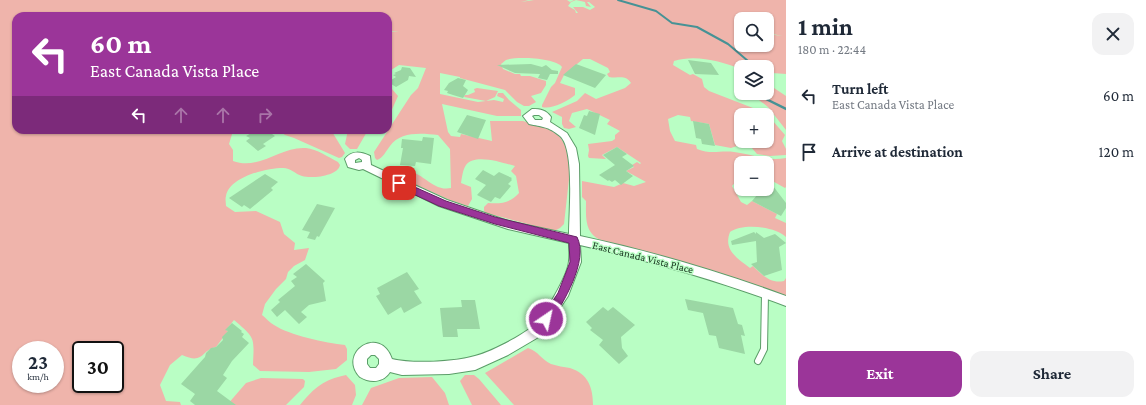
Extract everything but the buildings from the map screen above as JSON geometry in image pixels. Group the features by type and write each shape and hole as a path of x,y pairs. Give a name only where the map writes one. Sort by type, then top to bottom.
{"street":[{"path":"386,364 402,368 449,367 475,363 503,351 538,331 562,296 575,262 574,164 572,148 564,135 544,122"},
{"name":"East Canada Vista Place","path":"365,166 443,203 508,225 632,252 731,281 786,301"}],"lane":[{"path":"758,361 764,349 765,294"}],"shaded area":[{"path":"0,0 529,0 521,2 534,0 567,0 570,2 574,0 576,0 786,0 786,74 774,73 774,60 734,60 734,66 717,61 699,58 674,61 673,65 690,75 693,74 702,79 704,87 709,91 753,108 734,108 734,147 731,148 715,145 709,124 691,121 690,117 678,115 668,119 670,131 675,141 696,145 697,149 702,151 734,152 755,156 734,156 734,184 732,186 734,190 734,196 738,196 741,202 747,205 752,201 777,214 775,218 786,223 786,237 781,233 767,228 742,227 730,232 728,244 732,253 750,268 753,266 771,280 779,282 784,281 786,278 786,297 617,246 595,237 591,233 587,224 586,201 582,197 582,181 614,187 623,183 634,186 646,182 626,171 634,167 632,165 637,162 640,164 641,163 617,147 602,155 606,159 589,158 588,144 612,141 615,139 615,135 620,131 607,124 610,120 587,109 572,113 569,121 576,127 569,129 564,128 562,124 562,117 552,112 577,101 585,93 596,99 625,88 631,83 629,80 624,78 609,77 607,74 610,72 608,68 590,59 583,59 564,75 560,83 575,88 575,95 564,102 546,108 542,107 542,105 551,87 555,83 562,67 552,62 518,58 506,60 501,64 503,69 515,74 530,76 546,81 546,85 541,93 531,96 536,102 529,106 524,106 517,102 505,90 440,73 440,94 478,102 494,100 503,102 504,99 497,96 498,93 503,93 521,110 521,116 497,116 442,104 448,132 451,136 460,137 461,134 492,141 490,121 523,121 552,130 560,137 568,150 570,170 564,224 554,231 486,213 484,211 484,207 488,203 509,201 519,193 516,176 511,171 515,166 482,159 470,161 463,171 461,183 471,187 472,199 468,206 450,200 397,176 402,171 409,171 416,173 438,187 451,188 450,149 438,135 405,135 394,141 381,158 377,160 375,158 374,152 386,134 392,134 392,124 411,95 418,88 426,68 399,65 392,69 392,32 399,32 392,31 392,12 12,12 12,134 232,134 229,144 233,150 233,161 252,163 297,148 306,148 338,162 340,165 335,172 318,177 302,176 283,168 276,168 249,175 241,179 229,189 226,196 226,206 235,212 256,211 280,222 284,234 295,243 294,250 309,248 305,260 294,266 288,272 286,279 276,289 265,304 262,315 272,324 289,332 318,340 345,345 347,349 347,360 336,369 309,372 260,371 253,365 254,349 250,335 234,320 216,347 207,351 198,358 189,358 182,355 170,365 160,385 166,401 180,402 181,405 0,405","holes":["576,0 585,2 586,6 591,7 587,2 589,2 595,7 590,10 583,7 573,7 578,13 576,13 575,10 568,6 571,2"]},
{"path":"477,88 498,91 495,97 486,101 464,97 465,95 475,92 474,89"},
{"path":"774,88 786,96 786,130 774,115 774,108 768,107 759,100 774,100"},
{"path":"392,89 398,96 392,110"},
{"path":"774,122 785,135 782,141 786,149 786,155 770,156 757,154 752,148 774,148"},
{"path":"284,134 333,134 345,153 339,158"},
{"path":"347,134 366,134 357,149 350,149 345,144"},
{"path":"786,158 785,188 774,182 774,159"},
{"path":"528,348 535,351 551,364 570,368 581,374 588,382 592,392 593,405 514,405 485,373"},
{"path":"346,375 355,385 356,395 352,405 300,405 310,393 320,385 331,379"},
{"path":"465,375 474,375 479,379 501,405 472,405 460,381"},
{"path":"432,377 445,393 449,405 362,405 371,388 399,378"},
{"path":"261,378 303,379 305,381 304,387 286,405 227,405 246,383"}],"waterway":[{"path":"618,0 656,11 672,23 697,27 728,44 747,60"},
{"path":"768,100 786,109"}],"route":[{"path":"399,183 443,203 508,225 574,240 575,262 562,296 546,319"}]}
